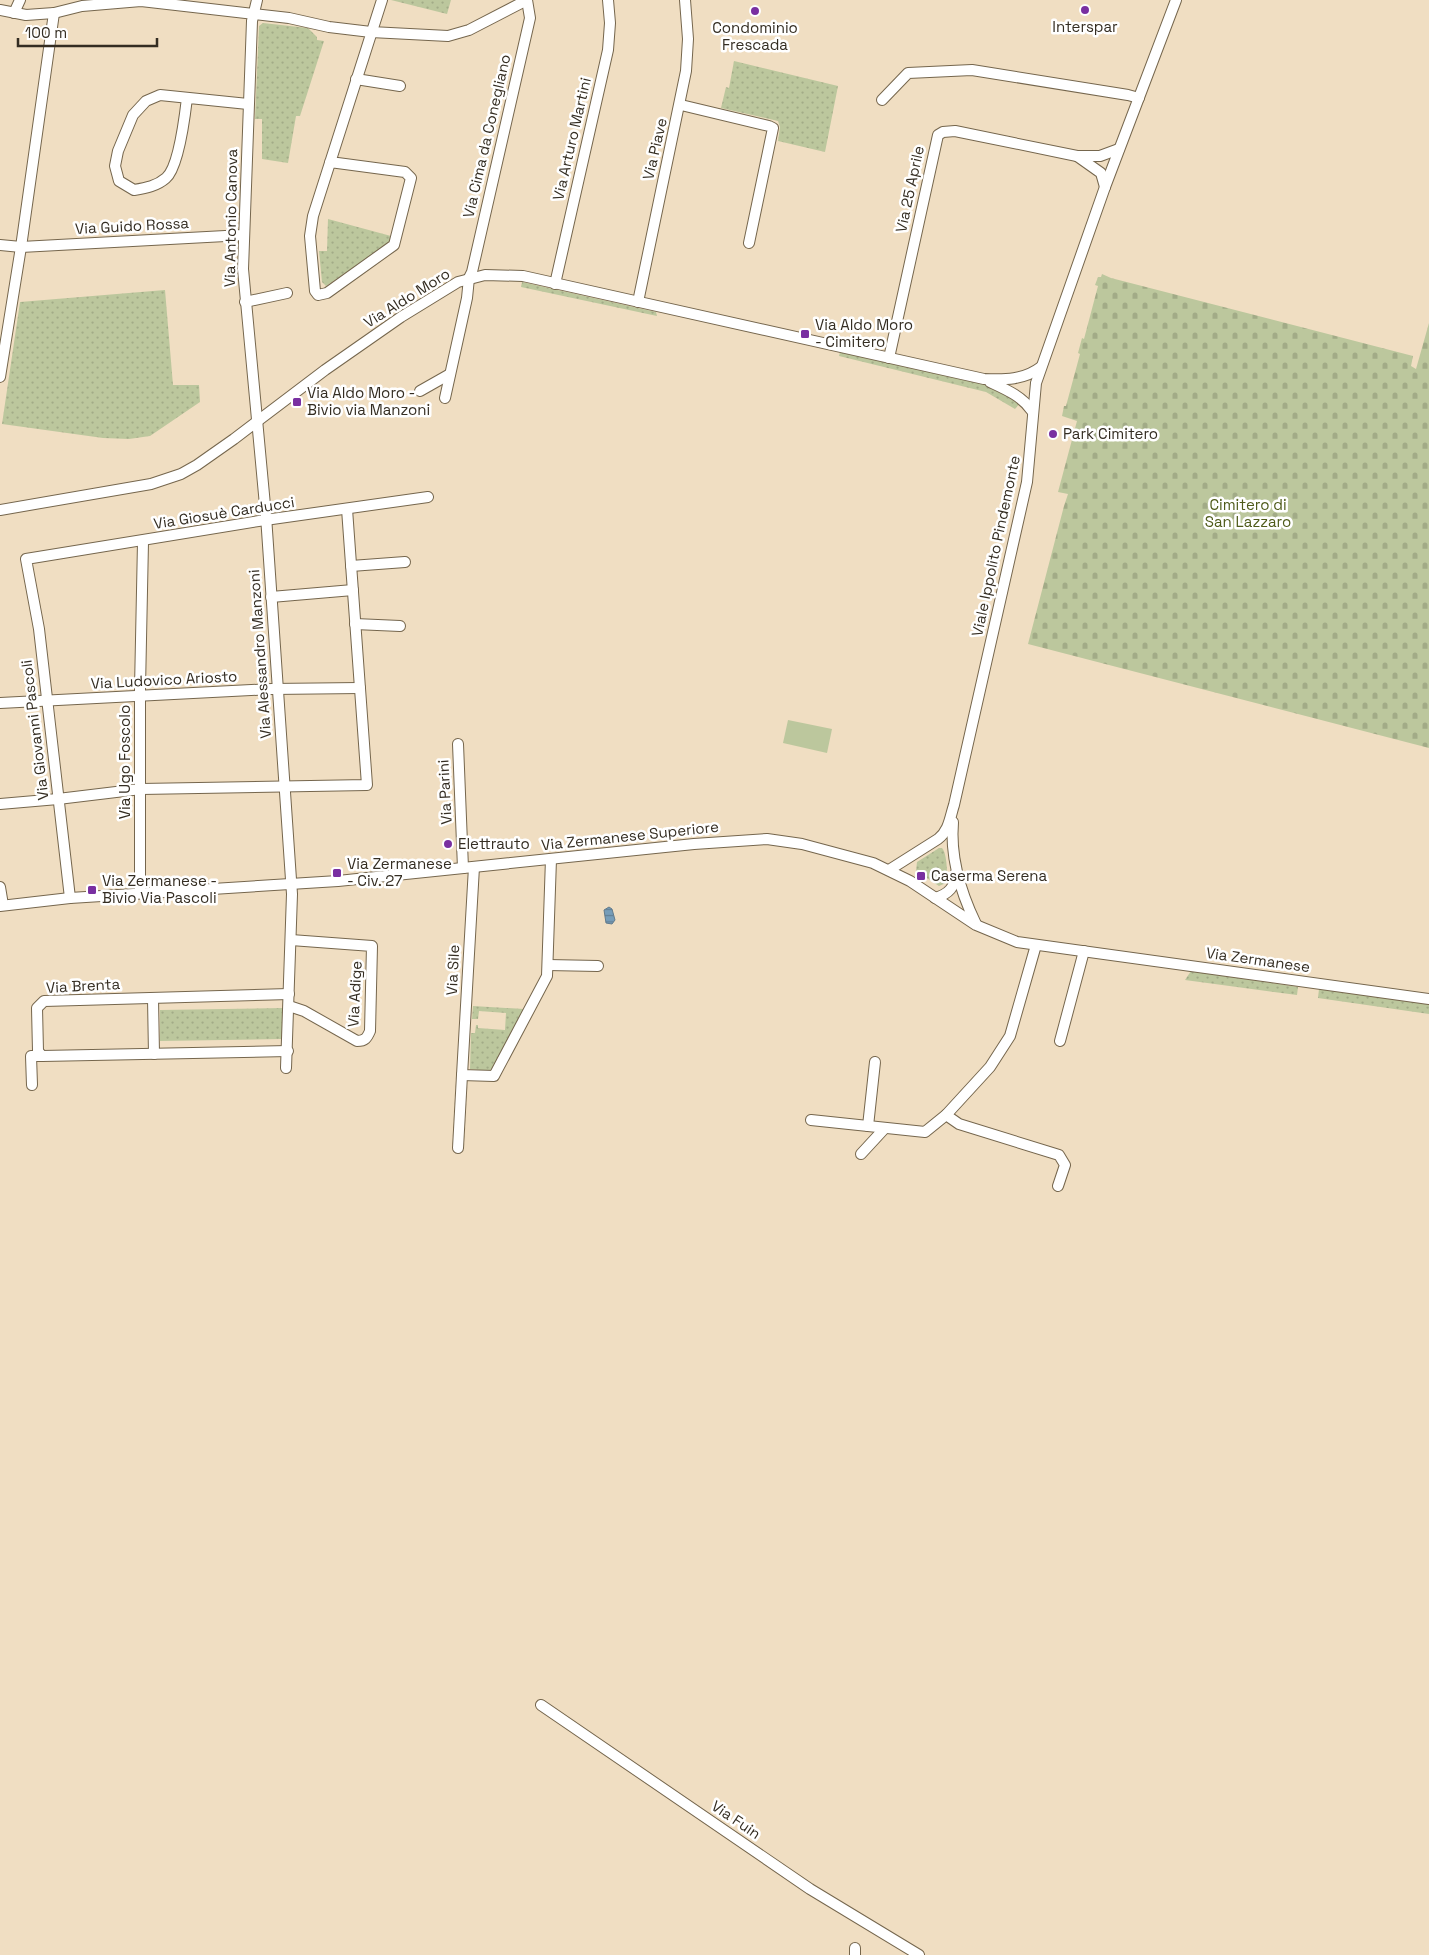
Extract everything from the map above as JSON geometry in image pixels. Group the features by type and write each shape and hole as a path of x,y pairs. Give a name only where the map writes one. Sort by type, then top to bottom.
{"street":[{"path":"14,13 20,0"},
{"name":"Via Antonio Canova","path":"257,0 254,15 248,104 243,268 257,422"},
{"path":"330,162 405,172 411,178 394,245 327,293 318,295 315,291 310,236 313,216 356,79 371,32 382,0"},
{"path":"0,10 26,15 54,13 82,6 141,1 289,18 329,27 434,36 458,34 470,30 527,0"},
{"name":"Via Cima da Conegliano","path":"445,398 467,298 469,278 472,272 530,18 527,0"},
{"name":"Via Arturo Martini","path":"556,284 608,50 610,23 608,0"},
{"name":"Via Piave","path":"638,302 681,105 688,54 684,0"},
{"name":"Viale Ippolito Pindemonte","path":"889,870 942,836 948,826 1027,482 1031,454 1034,389 1105,187 1176,0"},
{"path":"0,377 21,247 54,13"},
{"path":"882,100 908,73 972,70 1139,98"},
{"path":"356,79 400,86"},
{"path":"187,98 182,138 169,176 154,186 134,190 119,181 115,166 118,151 133,115 146,101 160,95 248,104"},
{"path":"681,105 772,128 773,131 749,243"},
{"name":"Via 25 Aprile","path":"889,358 938,136 943,132 955,130 1077,156 1100,156 1119,149"},
{"name":"Via 25 Aprile","path":"1077,156 1101,173 1105,187"},
{"name":"Via Guido Rossa","path":"0,245 21,247 244,235"},
{"name":"Via Aldo Moro","path":"0,510 151,484 168,479 197,465 325,370 401,317 458,282 484,275 509,275 556,284 984,379"},
{"path":"245,302 287,293"},
{"path":"1020,378 1032,374 1041,367"},
{"path":"420,390 450,374"},
{"path":"1020,378 1030,380 1034,389 1024,396 1015,394 984,379 1020,378"},
{"path":"1015,394 1032,411"},
{"name":"Via Alessandro Manzoni","path":"257,422 291,884"},
{"name":"Via Giosuè Carducci","path":"26,560 143,542 265,520 428,497"},
{"path":"0,804 58,800 141,789 284,788 367,785 347,509"},
{"name":"Via Ugo Foscolo","path":"140,893 140,696 143,542"},
{"name":"Via Giovanni Pascoli","path":"26,560 39,629 70,898"},
{"path":"351,566 405,562"},
{"path":"271,597 353,590"},
{"path":"356,624 400,626"},
{"name":"Via Ludovico Ariosto","path":"0,703 278,689 360,688"},
{"name":"Via Parini","path":"458,744 463,868"},
{"name":"Viale Ippolito Pindemonte","path":"954,805 952,841 965,899 976,925"},
{"name":"Via Zermanese Superiore","path":"1,906 70,898 291,884 754,839"},
{"name":"Via Zermanese","path":"754,839 802,844 853,857 889,870 976,925 1007,939 1036,945 1429,1000"},
{"path":"462,1075 494,1076 547,976 552,859"},
{"name":"Via Sile","path":"458,1148 474,867"},
{"path":"935,898 945,894 952,888 957,868"},
{"path":"286,1068 288,1052 291,884"},
{"path":"0,887 1,906"},
{"name":"Via Adige","path":"289,1006 304,1011 357,1041 363,1041 368,1037 370,1031 372,946 291,940"},
{"path":"811,1120 925,1132 946,1116 990,1067 1010,1036 1036,945"},
{"path":"1060,1041 1084,951"},
{"path":"548,966 598,966"},
{"name":"Via Brenta","path":"42,1056 38,1051 37,1008 44,1001 289,994"},
{"path":"154,998 154,1054"},
{"path":"32,1085 31,1056 288,1052"},
{"path":"868,1126 875,1062"},
{"path":"946,1116 959,1124 1059,1154 1065,1165 1058,1186"},
{"path":"861,1154 885,1128"},
{"name":"Via Fuin","path":"541,1705 810,1889 919,1955"}],"green space":[{"path":"391,0 451,0 447,14"},
{"path":"263,23 308,28 317,37 317,40 324,41 300,116 296,116 288,163 262,159 262,119 255,119 259,26"},
{"path":"734,61 838,86 825,152 778,141 780,127 778,121 721,108 726,87 729,88"},
{"path":"328,219 391,236 388,244 326,286 322,282 319,251 327,251"},
{"name":"Cimitero di San Lazzaro","path":"1102,274 1111,278 1413,356 1411,366 1416,369 1429,323 1429,748 1028,644 1068,494 1058,492 1077,421 1062,416 1064,406 1066,406 1080,354 1078,353 1082,338 1084,339 1098,286 1095,285 1098,277 1101,277"},
{"path":"522,282 656,312 657,316 521,287"},
{"path":"165,290 173,385 199,385 200,402 150,436 129,439 103,438 2,424 20,302"},
{"path":"840,352 986,384 1021,402 1015,409 986,392 839,356"},
{"path":"788,720 832,729 827,753 783,743"},
{"path":"942,848 944,851 947,880 946,883 939,886 916,871 917,862"},
{"path":"1191,971 1298,987 1297,995 1185,980"},
{"path":"1319,989 1429,1004 1429,1014 1318,998"},
{"path":"473,1006 524,1009 493,1067 489,1071 470,1069 471,1033 475,1033 476,1025 478,1025 478,1028 505,1030 506,1013 479,1011 478,1019 472,1019"},
{"path":"283,1008 282,1039 160,1041 160,1010"}],"water":[{"path":"609,907 612,909 615,920 612,924 606,923 604,910"}],"place":[{"name":"Interspar","path":"1085,10"},
{"name":"Condominio Frescada","path":"755,11"},
{"name":"Via Aldo Moro - Cimitero","path":"805,334"},
{"name":"Via Aldo Moro - Bivio via Manzoni","path":"297,402"},
{"name":"Park Cimitero","path":"1053,434"},
{"name":"Elettrauto","path":"448,844"},
{"name":"Via Zermanese - Civ. 27","path":"337,873"},
{"name":"Caserma Serena","path":"921,876"},
{"name":"Via Zermanese - Bivio Via Pascoli","path":"92,890"}]}
